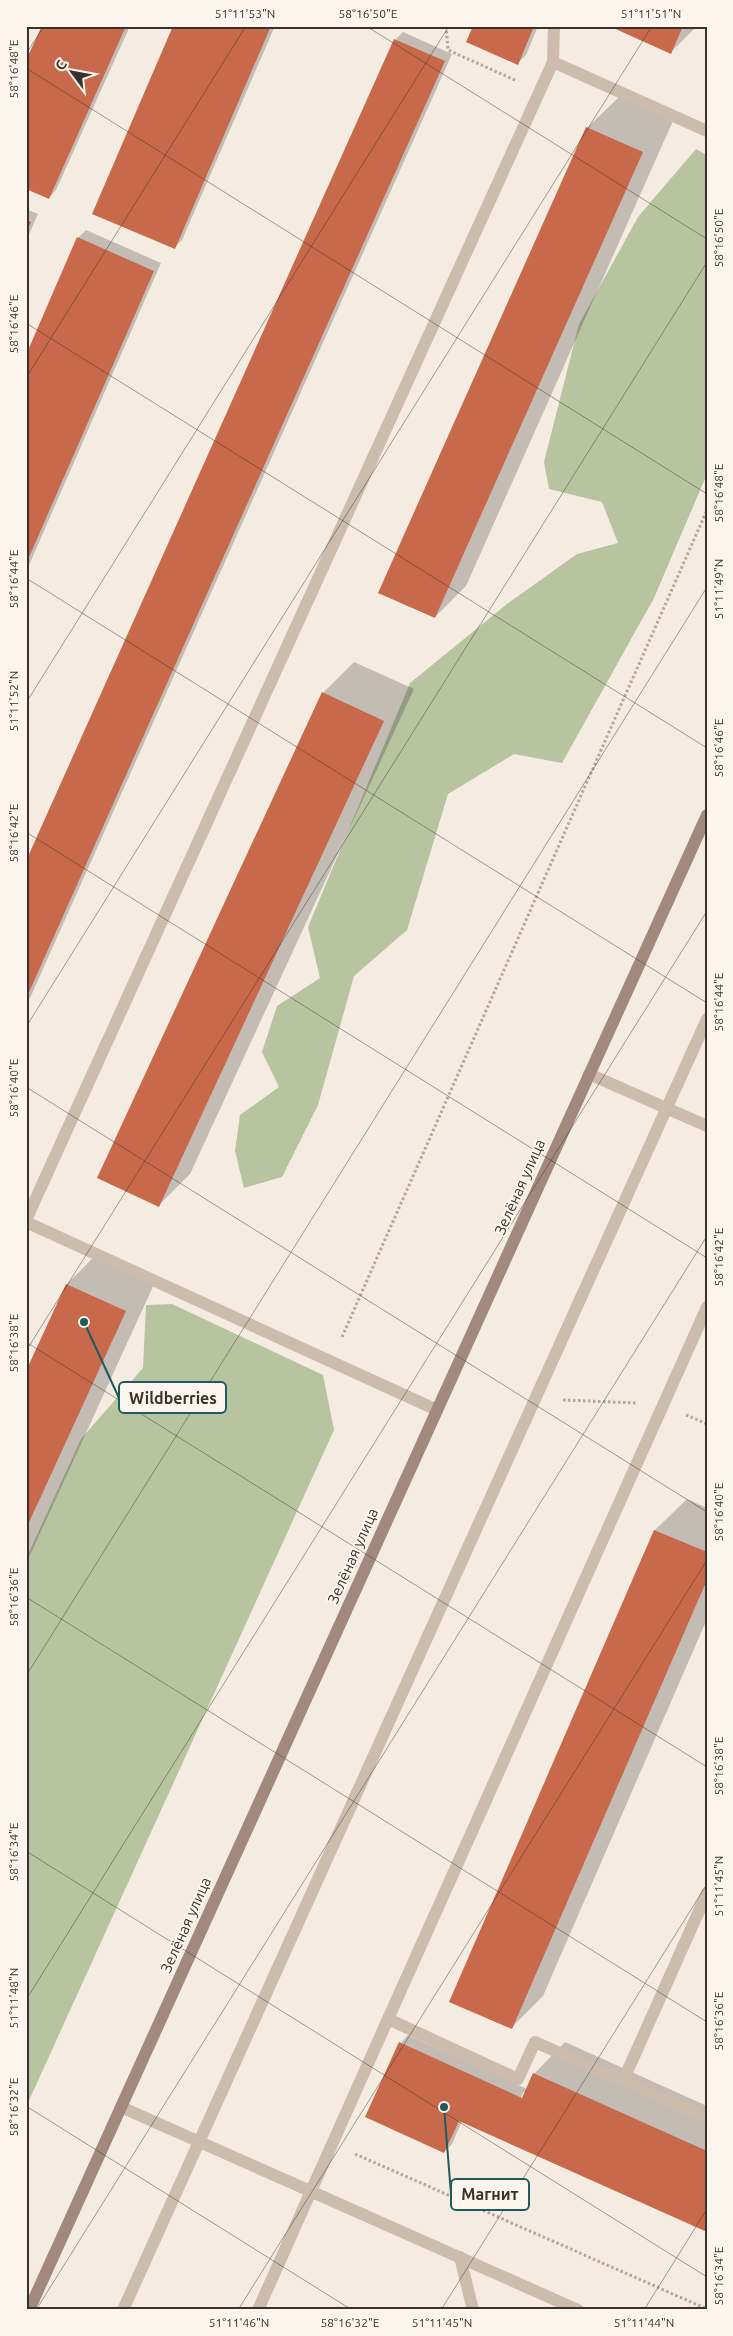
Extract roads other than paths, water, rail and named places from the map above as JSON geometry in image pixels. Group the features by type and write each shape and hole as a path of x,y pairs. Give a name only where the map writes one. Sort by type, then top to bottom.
{"main road":[{"name":"Зелёная улица","path":"29,2310 707,815"}],"lane":[{"path":"437,1410 26,1221 540,92 553,62 554,26"},
{"path":"553,62 707,131"},
{"path":"123,2310 707,1019"},
{"path":"589,1074 707,1126"},
{"path":"258,2310 707,1307"},
{"path":"623,2081 707,1893"},
{"path":"388,2019 518,2079 535,2042 707,2118"},
{"path":"120,2107 578,2310"},
{"path":"460,2257 473,2310"}],"place":[{"name":"Wildberries","path":"84,1322"},
{"name":"Магнит","path":"444,2107"}]}
